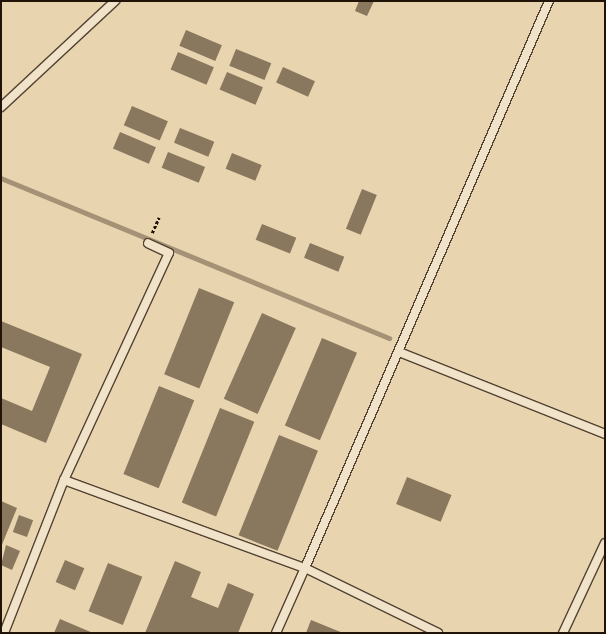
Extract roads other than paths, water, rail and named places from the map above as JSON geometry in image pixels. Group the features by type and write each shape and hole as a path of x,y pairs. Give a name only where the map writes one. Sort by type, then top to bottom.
{"lane":[{"path":"1,106 115,1"},
{"path":"276,633 399,352 549,1"},
{"path":"4,633 64,480 169,253 148,243"},
{"path":"399,352 605,434"},
{"path":"64,480 304,568 438,633"},
{"path":"563,633 605,543"}],"waterway":[{"path":"1,178 389,338"}]}
